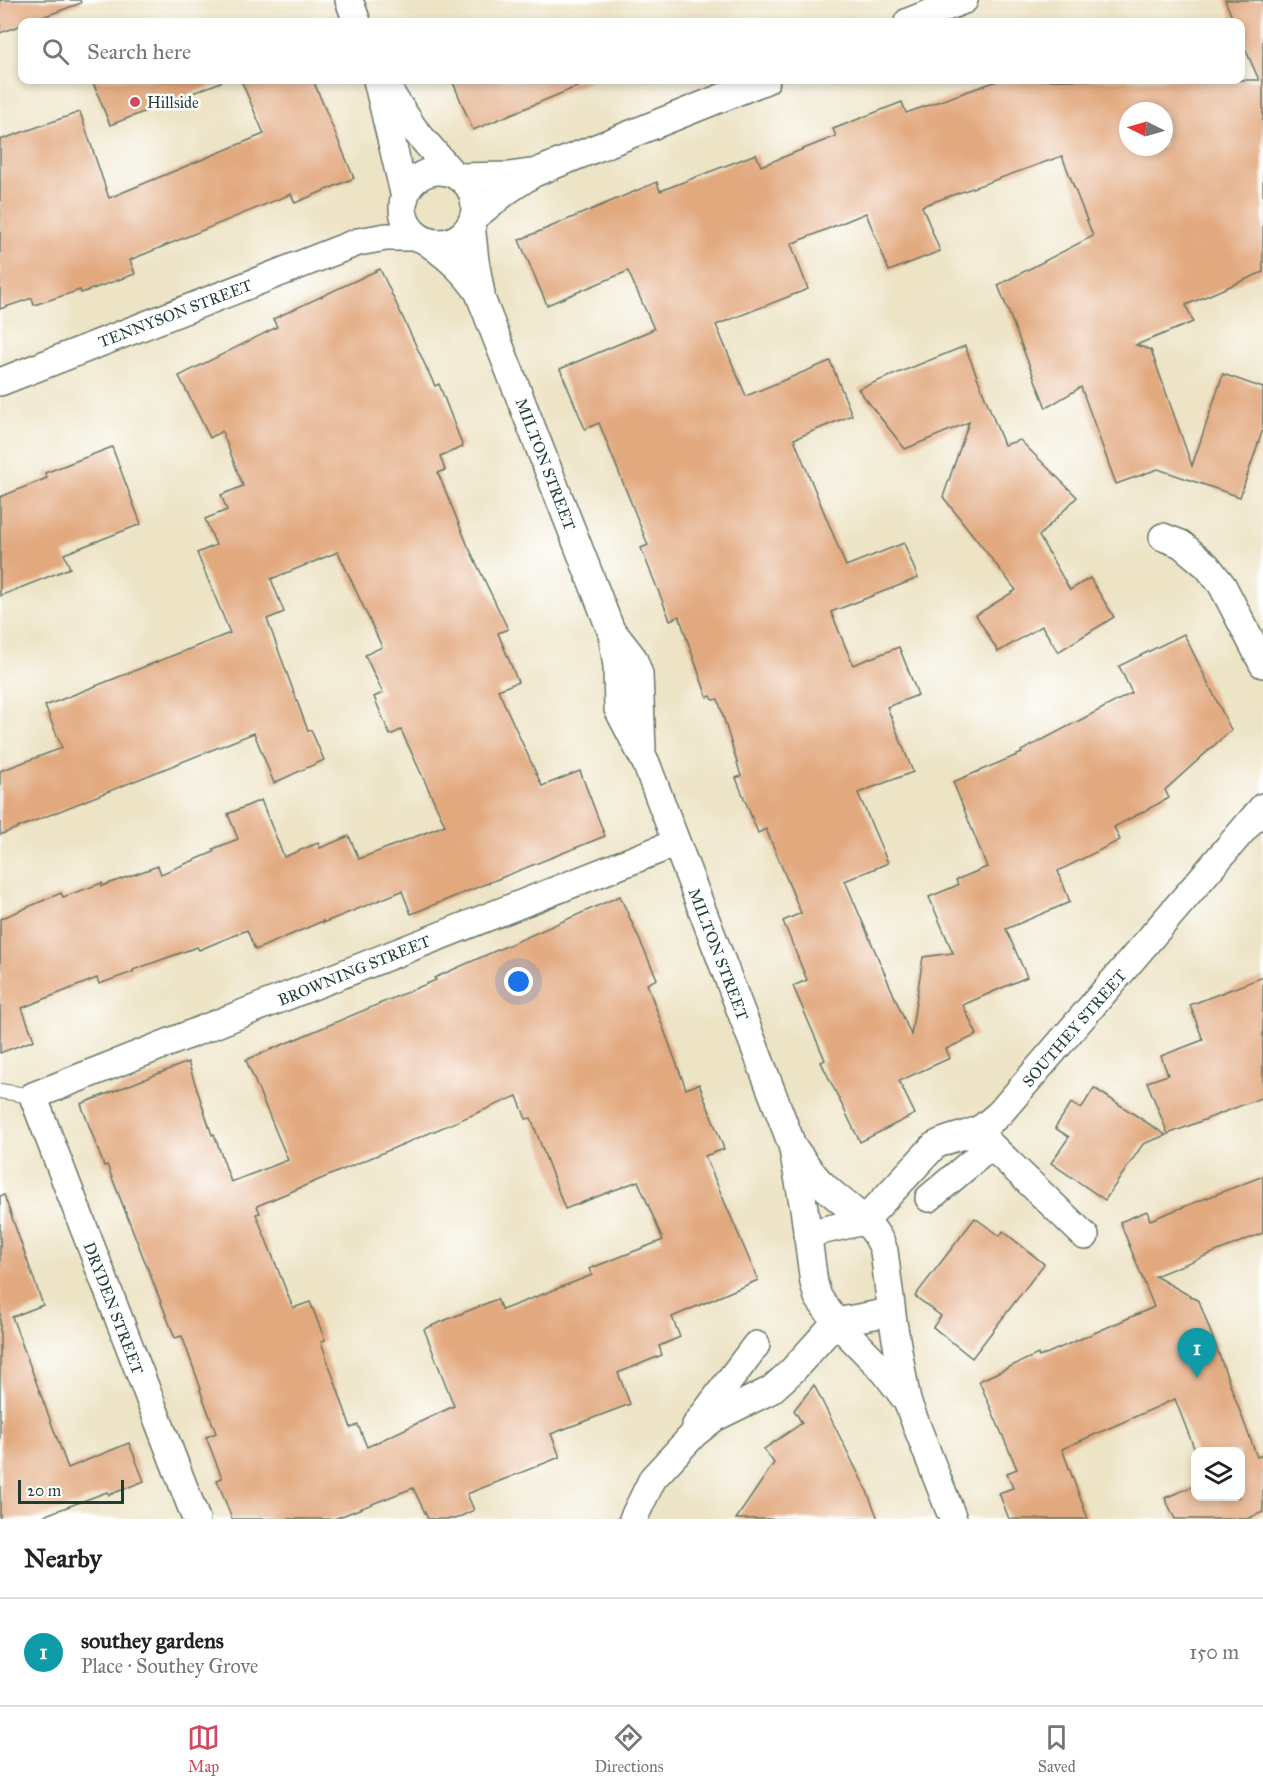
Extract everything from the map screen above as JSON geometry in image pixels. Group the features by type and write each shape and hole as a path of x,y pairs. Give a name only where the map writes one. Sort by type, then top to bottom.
{"street":[{"path":"349,0 356,18"},
{"path":"918,18 964,0"},
{"path":"378,84 404,201 405,219 413,232 422,239 441,244 455,240 467,230 473,220 508,190 534,173 756,84"},
{"path":"385,84 414,129 455,175 469,187 475,201 473,220"},
{"path":"404,201 412,184 423,175 438,171 455,175 509,176 534,173"},
{"name":"TENNYSON STREET","path":"351,245 371,233 404,201"},
{"name":"MILTON STREET","path":"473,220 477,277 483,304"},
{"name":"TENNYSON STREET","path":"0,381 351,245 378,237 422,239"},
{"name":"MILTON STREET","path":"422,239 452,260 479,293 609,624 616,657 618,709 645,763 792,1145 816,1291 821,1303 836,1322 885,1372 907,1401"},
{"path":"1163,537 1181,544 1207,566 1222,585 1263,664"},
{"name":"SOUTHEY STREET","path":"864,1221 934,1146 949,1138 984,1139 988,1124 1000,1113 1263,807"},
{"name":"BROWNING STREET","path":"33,1096 676,843"},
{"name":"DRYDEN STREET","path":"33,1096 196,1519"},
{"path":"928,1198 984,1139 1085,1236"},
{"name":"MILTON STREET","path":"792,1145 822,1185 877,1235 882,1247 907,1401 953,1519"},
{"path":"807,1234 864,1221"},
{"path":"633,1519 653,1478 702,1426 766,1393 783,1380 836,1322 891,1312"},
{"path":"678,1450 756,1345"}],"lane":[{"path":"0,1091 33,1096"}],"building":[{"path":"0,0 80,0 81,3 40,18 18,18 18,26 0,33"},
{"path":"1225,0 1263,0 1263,272 1186,305 1193,322 1136,345 1151,350 1192,466 1223,374 1263,388 1263,429 1240,497 1158,469 1116,484 1081,387 1046,408 998,285 1093,236 1062,156 922,206 940,251 889,271 866,213 791,244 808,289 716,325 746,396 830,361 852,415 794,439 846,566 904,543 918,578 831,612 853,665 899,647 918,695 887,707 913,772 858,793 888,863 845,881 911,1035 923,957 953,953 929,897 958,885 956,880 987,867 953,782 1022,753 1021,751 1132,693 1119,666 1184,634 1231,730 1165,790 1169,798 1114,827 1120,840 1058,871 1070,902 1006,929 1027,977 963,1005 977,1035 946,1049 950,1058 899,1081 915,1114 860,1142 821,1062 825,1060 793,986 807,980 783,921 801,913 766,829 758,833 736,778 741,776 718,699 713,700 711,696 707,697 679,616 670,620 641,548 648,545 599,423 585,429 560,369 654,329 628,271 547,305 519,240 657,182 660,191 756,154 761,166 836,136 833,129 902,102 906,113 989,84 1245,84 1245,80 1259,80 1245,48 1245,18 1232,18"},
{"name":"Hillside","path":"94,84 216,84 110,125"},
{"path":"243,84 315,84 354,178 295,203 291,194 130,260 135,274 81,293 80,290 34,305 32,298 0,309 0,140 80,112 109,198 264,134"},
{"path":"454,84 583,84 473,130"},
{"path":"380,269 435,386 439,384 463,447 440,456 445,470 438,473 468,546 508,629 498,633 518,682 498,690 542,786 580,771 605,836 411,914 402,891 255,950 247,930 199,950 197,947 99,984 97,978 22,1008 34,1040 0,1053 0,919 61,893 63,897 158,866 161,874 214,852 213,849 238,839 228,814 261,800 284,857 318,843 320,848 349,836 359,859 445,825 401,730 390,735 374,697 383,693 365,655 382,647 338,552 271,579 284,612 267,619 308,731 311,730 324,760 274,783 254,733 0,835 0,771 62,748 45,706 230,633 197,553 216,545 205,519 227,510 221,495 243,486 222,431 210,438 179,376 277,327 273,319"},
{"path":"965,346 1004,445 1020,440 1077,497 1039,536 1070,590 1090,578 1114,617 1058,652 1042,626 998,652 976,615 1016,590 943,497 969,422 905,449 858,389"},
{"path":"112,447 141,524 64,554 70,568 0,596 0,497 47,478 45,473"},
{"path":"620,896 657,979 647,984 686,1089 699,1084 724,1149 705,1156 758,1280 672,1317 680,1337 659,1346 662,1355 618,1373 630,1404 551,1434 560,1457 467,1494 474,1510 455,1519 428,1519 413,1488 334,1519 232,1519 217,1480 222,1478 206,1437 216,1433 182,1336 175,1338 81,1104 188,1062 212,1135 214,1134 231,1182 288,1160 246,1060 436,980 434,978","holes":["517,1096 526,1119 531,1118 565,1209 638,1181 663,1240 589,1269 592,1275 502,1310 497,1299 424,1329 454,1406 367,1447 358,1425 351,1428 321,1342 325,1340 310,1302 293,1308 256,1214 260,1213 257,1206"]},
{"path":"1263,977 1263,1097 1168,1134 1147,1082 1168,1075 1161,1056 1203,1040 1190,1005"},
{"path":"1094,1088 1166,1135 1143,1144 1105,1200 1051,1163 1069,1137 1055,1128 1071,1103 1081,1109"},
{"path":"1263,1176 1263,1233 1155,1276 1199,1301 1257,1457 1263,1455 1263,1512 1247,1519 1175,1519 1165,1498 1191,1487 1191,1501 1245,1501 1245,1447 1194,1447 1175,1399 1062,1449 1088,1519 1009,1519 999,1493 1013,1488 1007,1473 1017,1469 979,1381 1038,1354 1039,1357 1154,1307 1120,1222 1147,1211 1150,1220"},
{"path":"4,1195 43,1305 12,1317 68,1468 129,1443 144,1481 35,1519 0,1519 0,1196"},
{"path":"975,1218 1000,1236 1003,1231 1044,1264 972,1358 933,1327 941,1316 915,1296"},
{"path":"814,1385 867,1491 878,1519 736,1519 774,1463 764,1449 802,1423 794,1410"}],"place":[{"name":"Hillside","path":"135,102"},
{"name":"southey gardens","path":"1197,1378"}]}
